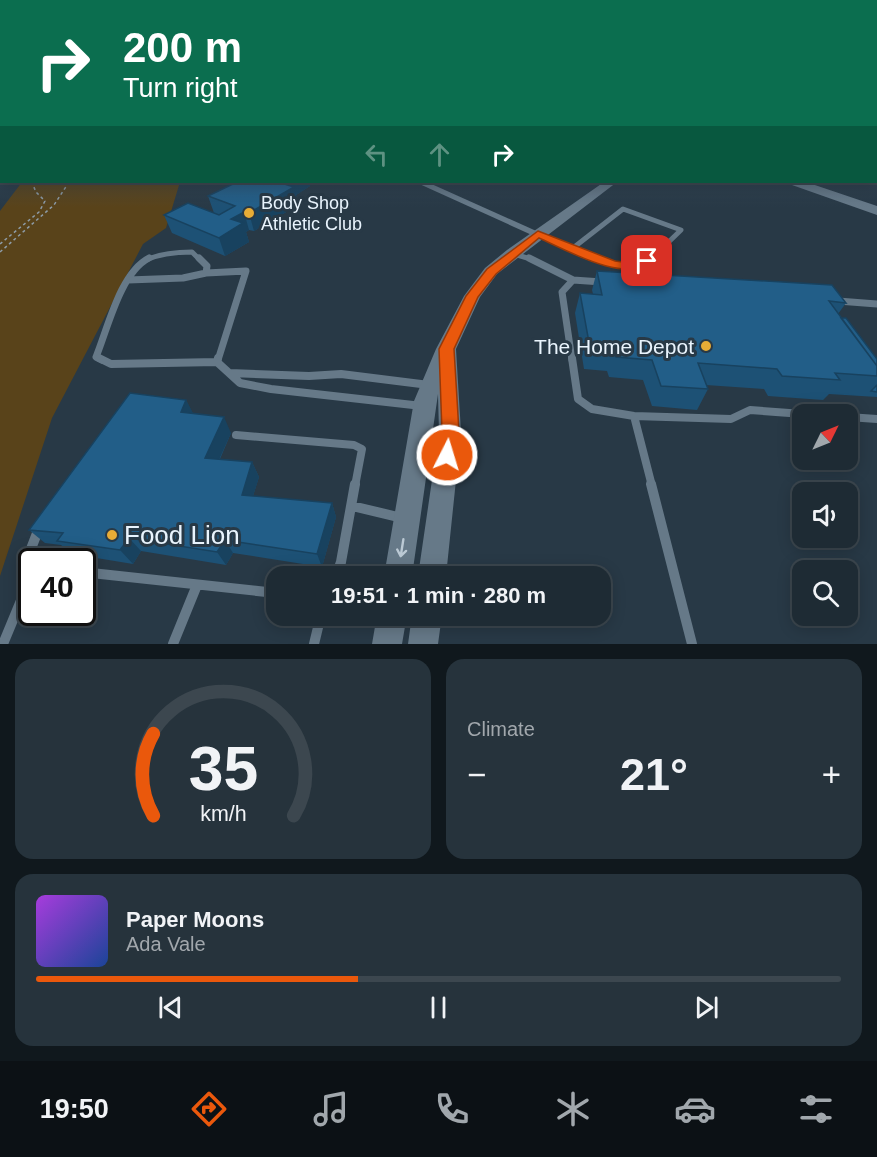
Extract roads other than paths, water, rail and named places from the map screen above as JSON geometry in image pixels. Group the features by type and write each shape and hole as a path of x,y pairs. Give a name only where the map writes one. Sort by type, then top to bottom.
{"street":[{"path":"422,183 538,234"},
{"path":"399,566 428,395 446,349 472,296 491,272 512,253 610,183"},
{"path":"799,183 877,211"},
{"path":"816,183 877,204"},
{"path":"433,566 450,432 446,349"},
{"path":"406,519 438,524"},
{"path":"387,644 390,626"},
{"path":"423,644 425,626"}],"lane":[{"path":"538,234 612,265 641,265 681,230 623,209 573,248"},
{"path":"206,273 207,266 201,257 192,252 181,251 142,262 135,268 128,280 96,357 111,364 217,362 240,383 271,389 428,395"},
{"path":"512,253 535,260 573,280 608,282"},
{"path":"128,280 183,278 206,273 246,271 217,362"},
{"path":"573,280 562,292 578,399 592,408 633,416 731,419 750,411 792,413"},
{"path":"830,300 877,304"},
{"path":"230,373 309,376 340,374 428,395"},
{"path":"633,416 659,508 692,644"},
{"path":"858,418 877,419"},
{"path":"236,435 354,445 362,449 338,566"},
{"path":"352,506 406,519"},
{"path":"31,548 46,516"},
{"path":"96,574 266,592"},
{"path":"173,644 197,585"},
{"path":"3,644 18,608"},
{"path":"315,644 319,626"}],"place":[{"name":"Body Shop Athletic Club","path":"249,213"},
{"name":"The Home Depot","path":"706,346"},
{"name":"Food Lion","path":"112,535"}]}
